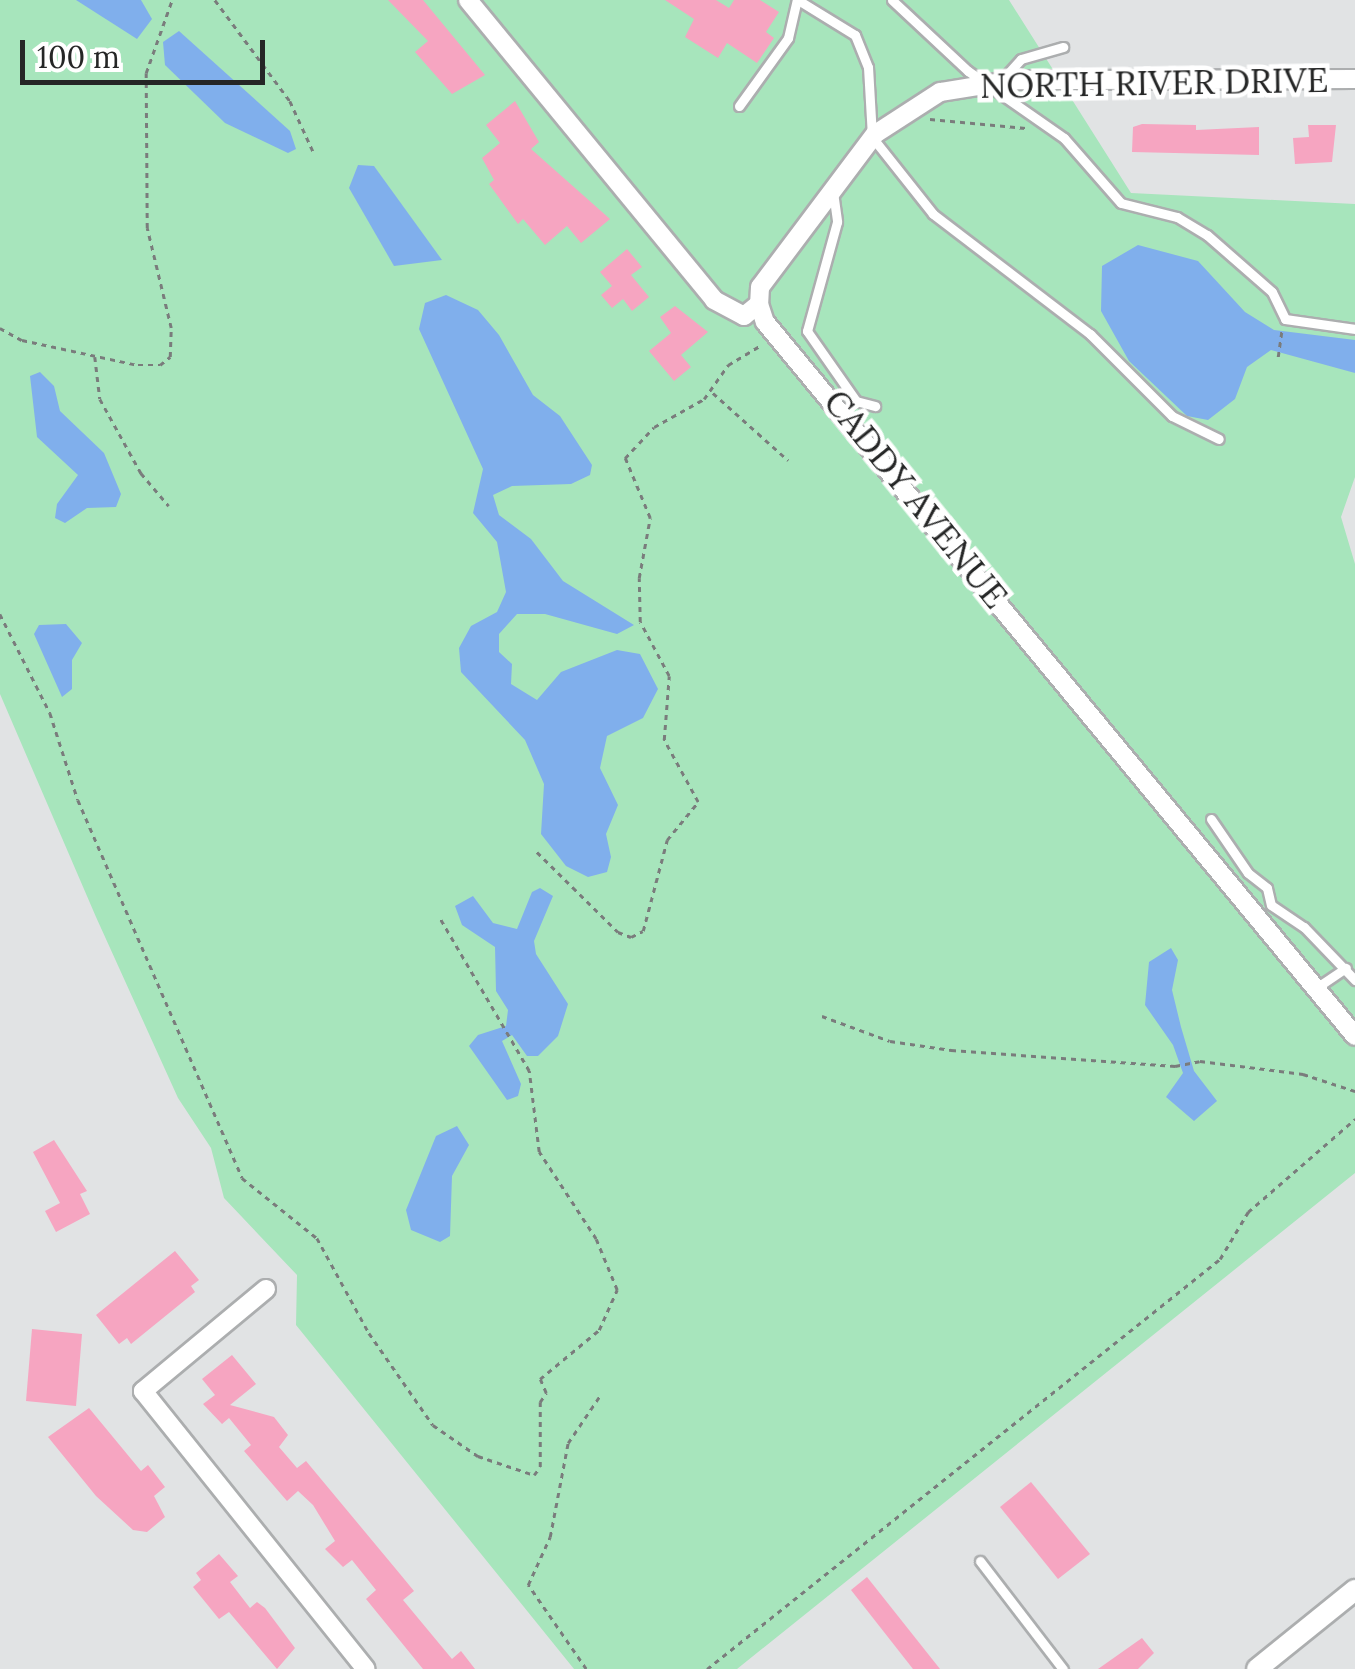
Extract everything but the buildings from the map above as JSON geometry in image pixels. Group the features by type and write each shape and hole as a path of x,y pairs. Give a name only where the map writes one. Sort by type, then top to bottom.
{"street":[{"path":"468,0 714,300 744,316 759,304"},
{"name":"NORTH RIVER DRIVE","path":"759,304 760,287 872,137 904,111 940,92 1002,80 1355,79"},
{"name":"CADDY AVENUE","path":"759,304 776,334 1355,1036"},
{"path":"266,1289 143,1391 366,1669"},
{"path":"1257,1669 1355,1590"}],"lane":[{"path":"739,106 788,38 798,0 846,26 862,47 872,137 950,230 1090,334 1172,416 1219,440"},
{"path":"892,0 982,82 1076,148 1121,203 1177,217 1208,235 1272,292 1284,319 1355,329"},
{"path":"1002,80 1021,59 1062,47"},
{"path":"832,190 837,222 807,331 856,401 875,406"},
{"path":"1210,819 1248,873 1266,888 1271,904 1355,980"},
{"path":"1316,988 1346,968"},
{"path":"980,1561 1062,1669"}],"path":[{"path":"0,328 22,340 152,366 172,352 147,228 146,72 172,0"},
{"path":"215,0 290,101 313,151"},
{"path":"904,111 971,126 1047,127"},
{"path":"1278,357 1284,319"},
{"path":"537,852 618,932 636,936 645,927 668,840 697,806 694,786 664,740 667,668 640,622 639,578 650,518 625,463 628,450 654,428 712,392 728,365 776,334"},
{"path":"95,355 100,400 141,473 170,506"},
{"path":"712,392 788,460"},
{"path":"0,614 50,713 78,800 242,1178 316,1238 369,1333 433,1425 478,1456 534,1475 540,1467 540,1402 546,1393 540,1379 599,1330 616,1290 596,1238 539,1152 532,1082 512,1040 439,917"},
{"path":"822,1016 890,1041 952,1050 1175,1066 1200,1061 1303,1074 1355,1090"},
{"path":"707,1669 1220,1258 1248,1212 1355,1118"},
{"path":"586,1669 528,1585 550,1537 568,1443 601,1394"}],"green space":[{"path":"0,0 1009,0 1131,193 1355,204 1355,477 1341,517 1355,564 1355,1173 737,1669 574,1669 296,1325 297,1275 224,1198 211,1148 178,1098 96,917 0,694"}],"water":[{"path":"76,0 141,0 152,19 137,39"},
{"path":"179,31 290,131 296,149 288,153 225,123 165,65 163,42"},
{"path":"358,165 374,166 442,260 394,266 349,188"},
{"path":"1138,245 1198,261 1245,312 1274,330 1355,340 1355,373 1271,350 1247,367 1235,399 1208,420 1187,416 1129,361 1101,311 1102,266"},
{"path":"446,295 478,310 499,335 533,395 560,416 592,465 590,475 571,484 512,486 493,495 499,515 531,539 563,581 634,625 617,634 545,614 517,614 499,634 499,652 512,664 511,684 537,700 561,672 617,650 640,654 658,689 643,718 607,736 600,768 618,805 606,834 611,857 607,872 588,877 566,866 541,834 544,784 525,740 461,672 459,648 471,626 497,612 506,592 497,542 473,513 483,469 419,329 425,303"},
{"path":"40,372 54,386 60,411 104,453 121,494 116,507 87,508 65,523 55,518 57,504 78,475 37,437 30,376"},
{"path":"66,624 82,643 72,660 72,689 62,697 34,634 39,625"},
{"path":"540,888 553,896 534,941 536,954 568,1004 558,1036 538,1056 527,1056 512,1035 502,1041 521,1084 518,1096 507,1100 469,1046 478,1035 506,1026 508,1010 496,991 495,947 462,925 455,906 473,896 493,923 517,929 532,892"},
{"path":"1171,948 1178,960 1172,990 1194,1071 1217,1101 1194,1121 1166,1097 1183,1073 1173,1045 1145,1005 1149,962"},
{"path":"457,1126 469,1145 452,1176 450,1236 440,1242 411,1230 406,1210 436,1136"}]}
